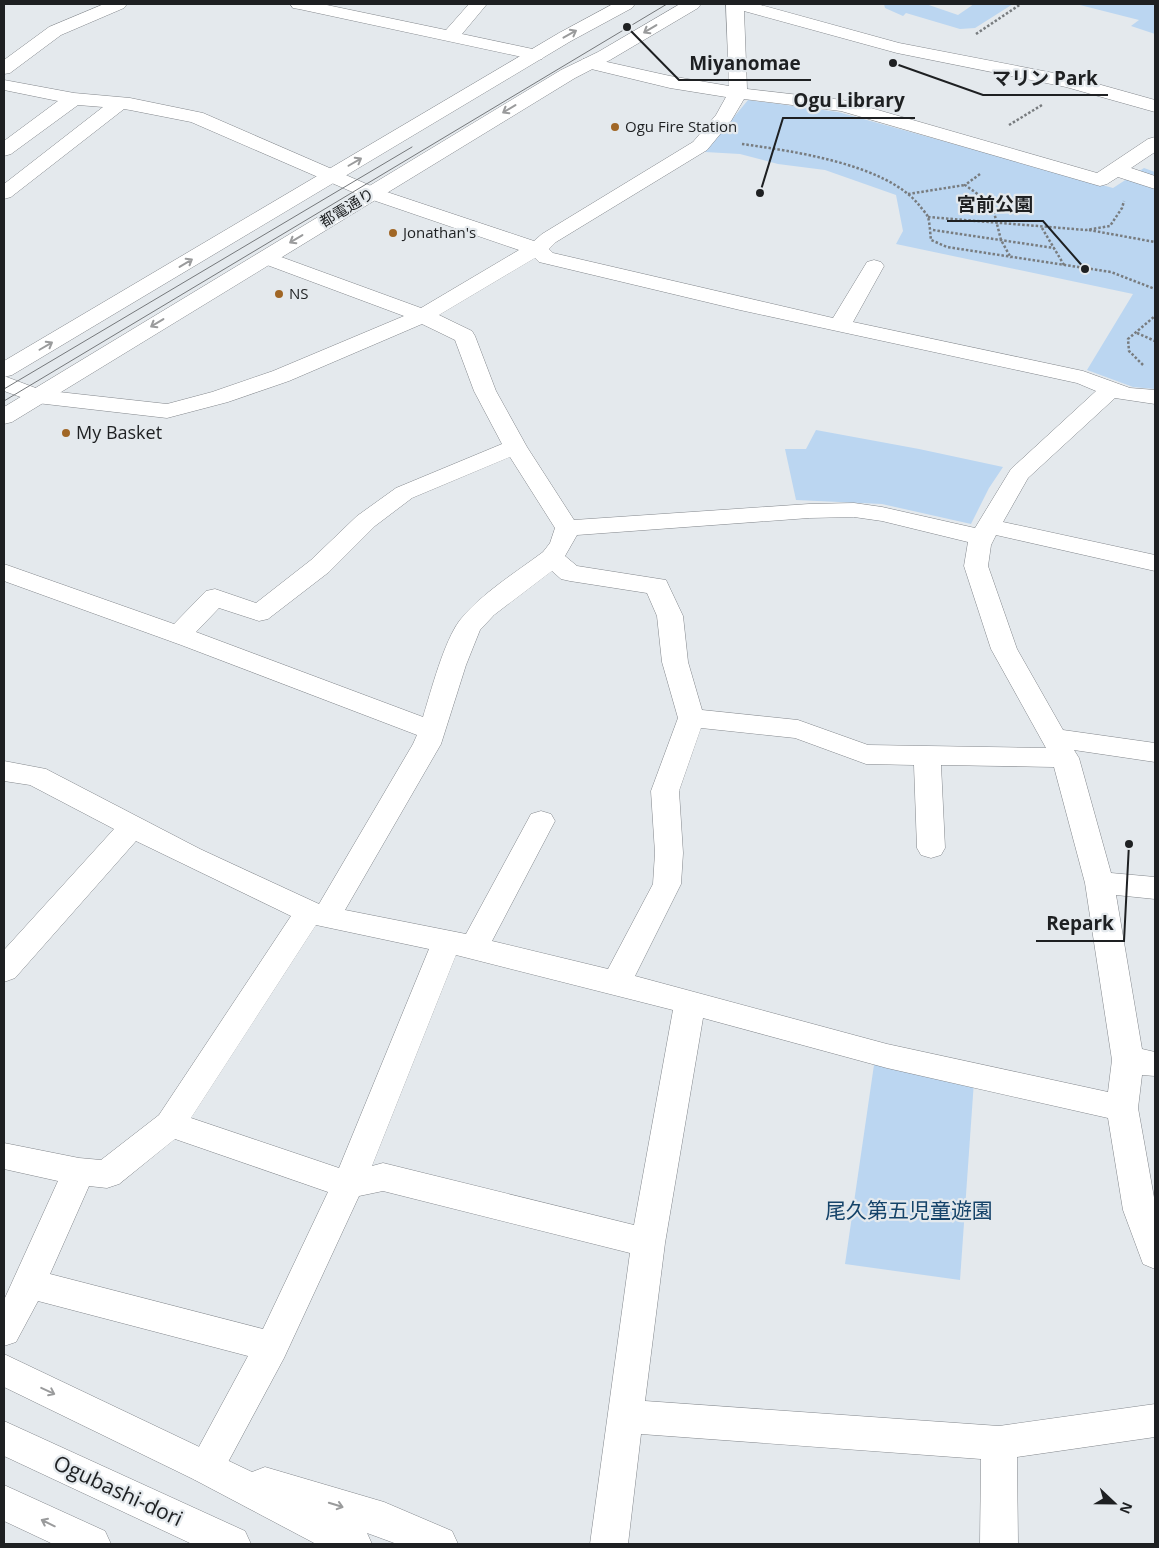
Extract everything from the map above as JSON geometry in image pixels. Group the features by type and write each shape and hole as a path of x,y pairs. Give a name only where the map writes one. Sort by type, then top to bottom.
{"street":[{"path":"4,69 55,32 118,4"},
{"path":"299,4 536,54"},
{"path":"451,36 478,4"},
{"path":"4,370 536,54 626,4"},
{"name":"都電通り","path":"4,417 568,74 589,64 692,4"},
{"path":"4,383 37,396 167,411 220,397 281,376 422,316 537,249 549,238 700,146 724,117 738,93 736,4 897,48 1069,82 1155,106"},
{"path":"589,64 670,82 738,93 843,106 1010,154 1155,183"},
{"path":"4,85 74,99 120,103 196,117 329,177 537,249 546,258 731,302 1084,378 1126,394 1155,397"},
{"path":"4,150 74,99"},
{"path":"4,193 120,103"},
{"path":"1108,175 1155,143"},
{"path":"266,258 422,316 464,336 485,391 516,447 567,528"},
{"path":"840,325 874,266"},
{"path":"1112,388 1019,474 985,532 976,566 1004,649 1059,748 1099,882 1142,1062 1122,1108 1140,1210 1155,1254"},
{"path":"178,635 215,597 259,613 320,566 366,522 404,493 516,447"},
{"path":"567,528 809,511 854,510 1155,563"},
{"path":"4,1156 79,1172 107,1174 170,1124 318,914 427,744 453,665 469,627 485,609 552,558 562,543 567,528"},
{"path":"552,558 570,572 658,586 670,616 675,662 691,718 665,791 669,852 667,884 616,983"},
{"path":"4,572 431,730"},
{"path":"691,718 798,729 866,754 927,756 1059,748 1155,752"},
{"path":"927,756 931,848"},
{"path":"4,771 36,776 132,827 318,914 460,945 616,983 887,1056 1122,1108"},
{"path":"206,1466 272,1347 460,945 540,821"},
{"path":"4,970 132,827"},
{"path":"1099,882 1155,888"},
{"path":"609,1544 648,1243 690,1003"},
{"path":"170,1124 348,1185 383,1177 648,1243"},
{"path":"4,1331 13,1317 79,1172"},
{"path":"28,1284 272,1347"},
{"path":"4,1370 206,1466 353,1544"},
{"path":"626,1416 999,1443 1155,1421"},
{"name":"Ogubashi-dori","path":"4,1438 232,1544"},
{"path":"999,1443 999,1544"},
{"path":"206,1466 384,1520 439,1544"},
{"path":"4,1502 92,1544"}],"path":[{"path":"942,58 1021,4"},
{"path":"982,146 1016,119 1041,106 1069,82"},
{"path":"706,138 833,160 864,170 900,188 923,208 933,230 931,240 946,247 1111,272 1155,289"},
{"path":"908,194 965,185 1010,154"},
{"path":"1086,230 1110,226 1122,208 1125,194 1122,184 1108,175"},
{"path":"965,185 986,200 992,208 1001,240 1012,258"},
{"path":"928,217 1086,230 1155,242"},
{"path":"1042,227 1064,265"},
{"path":"933,230 1054,248"},
{"path":"1149,370 1129,351 1128,339 1155,316"},
{"path":"1151,321 1155,322"},
{"path":"1137,333 1155,340"}],"green space":[{"path":"884,4 926,4 958,15 974,4 1013,4 975,28 960,29 906,13 903,16 885,8"},
{"path":"1076,4 1155,4 1155,34 1131,26 1139,20"},
{"path":"748,100 838,112 1113,188 1144,168 1155,172 1155,389 1133,387 1087,370 1133,294 896,244 903,231 896,195 825,170 778,164 740,154 705,152"},
{"path":"816,430 1003,467 989,488 971,524 882,504 796,500 785,449 806,449"},
{"name":"尾久第五児童遊園","path":"875,1058 974,1081 960,1280 845,1264"}],"tram line":[{"path":"4,401 667,4"},
{"path":"4,389 412,147"}],"place":[{"name":"Miyanomae","path":"627,27"},
{"name":"マリン Park","path":"893,63"},
{"name":"Ogu Fire Station","path":"615,127"},
{"name":"Ogu Library","path":"760,193"},
{"name":"Jonathan's","path":"393,233"},
{"name":"宮前公園","path":"1085,269"},
{"name":"NS","path":"279,294"},
{"name":"My Basket","path":"66,433"},
{"name":"Repark","path":"1129,844"}]}
